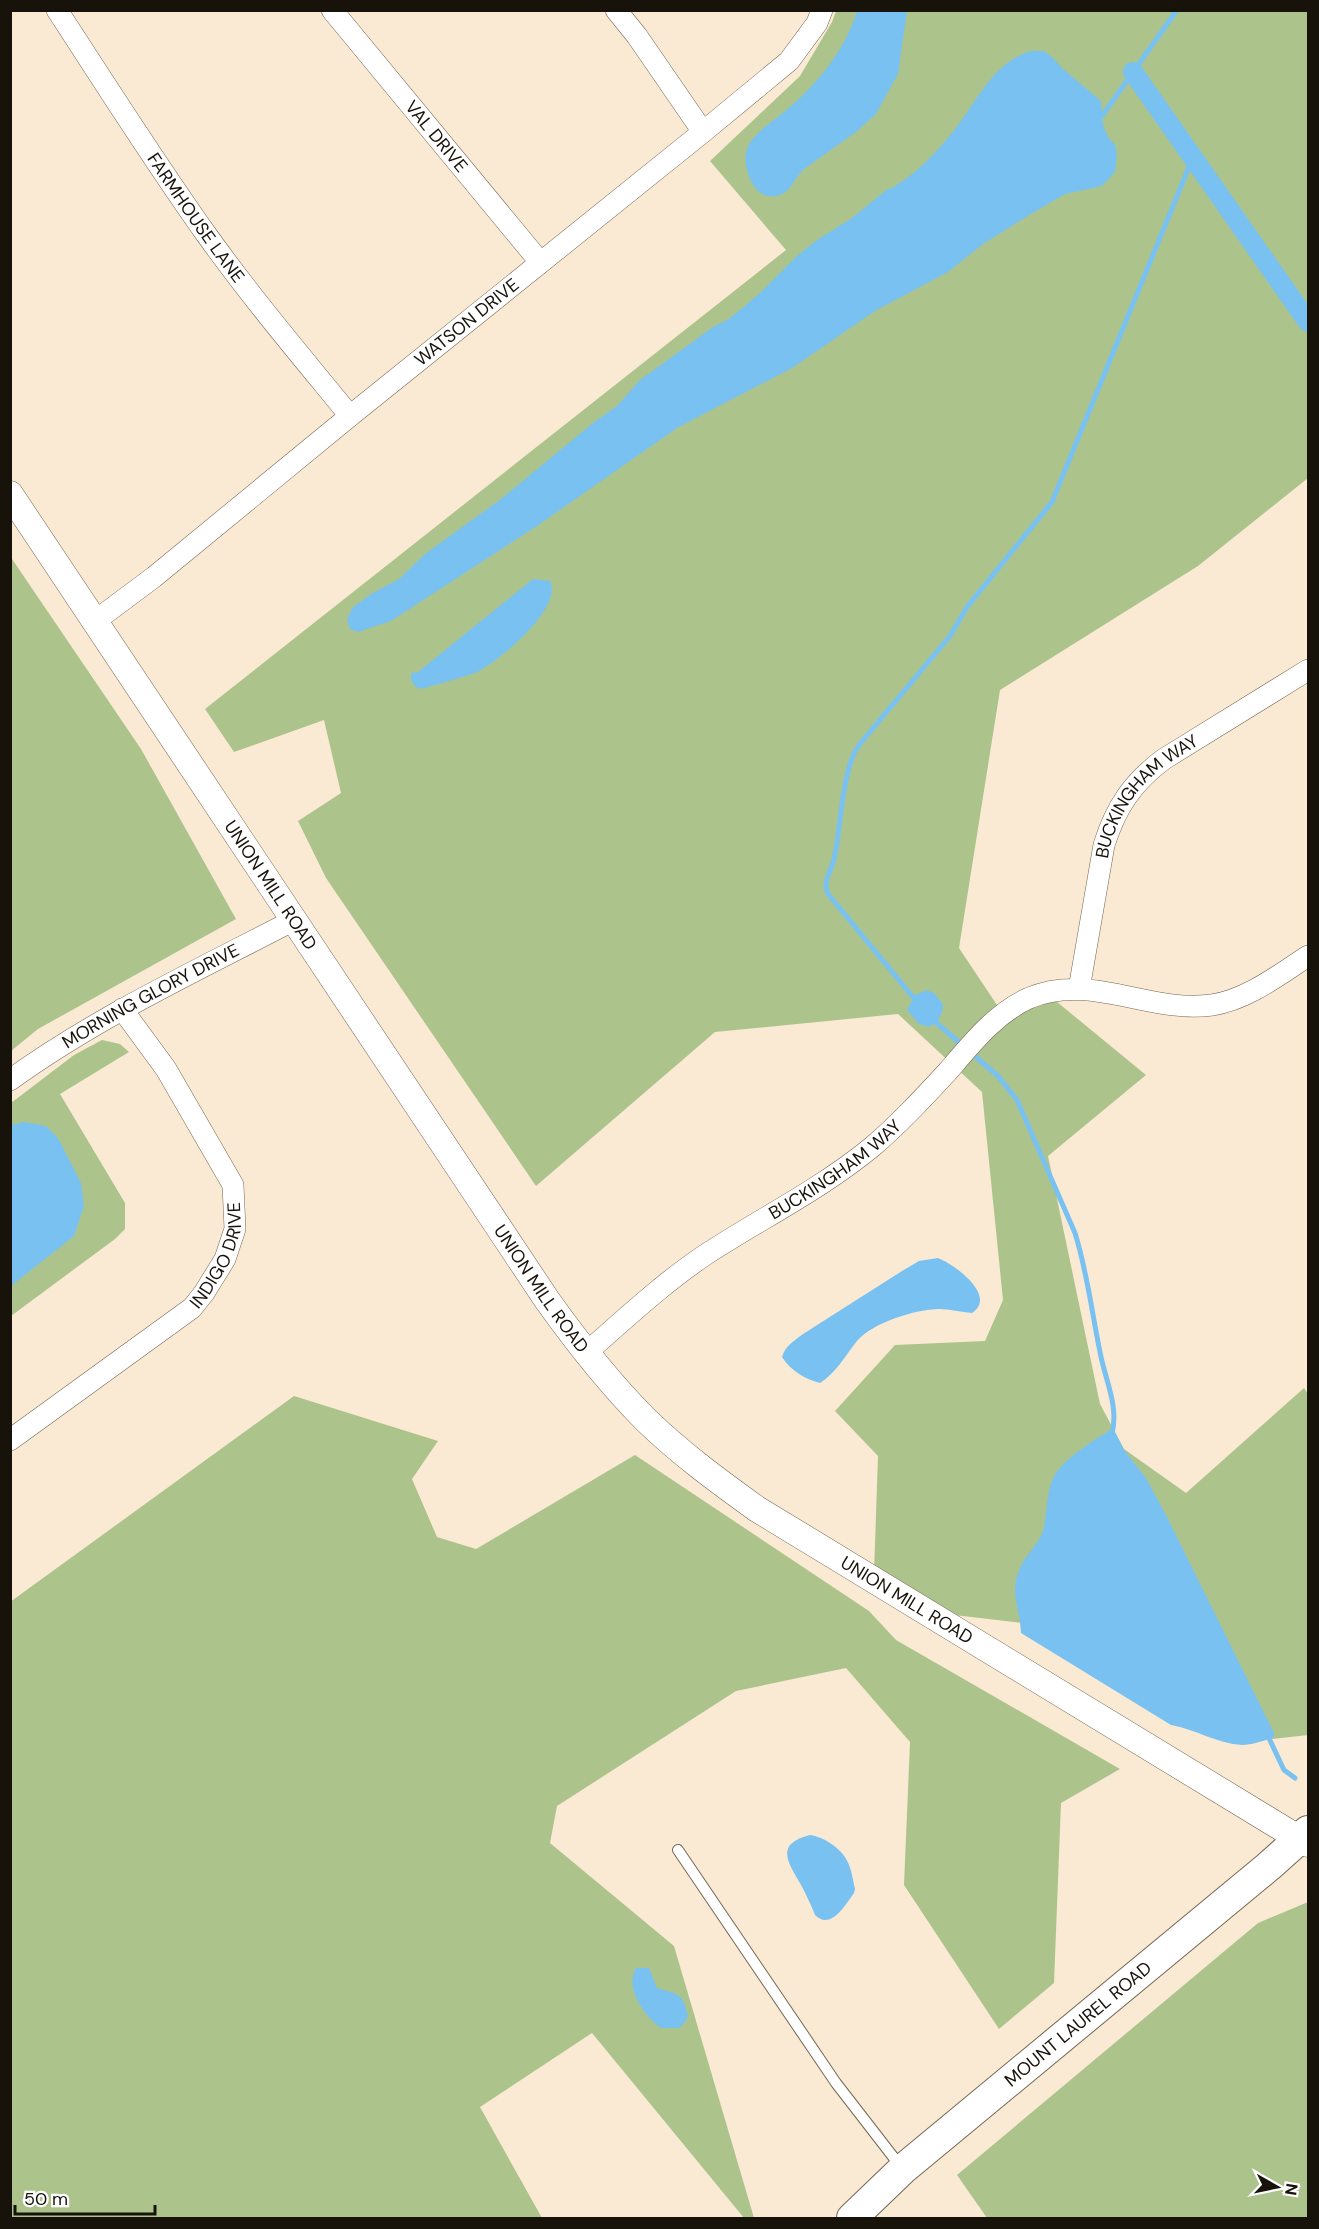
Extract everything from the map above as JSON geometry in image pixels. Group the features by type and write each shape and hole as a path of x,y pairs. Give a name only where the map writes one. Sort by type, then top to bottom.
{"main road":[{"name":"MOUNT LAUREL ROAD","path":"852,2218 903,2169 1269,1866 1306,1838"}],"street":[{"name":"FARMHOUSE LANE","path":"57,10 207,236 271,320 350,416"},
{"name":"VAL DRIVE","path":"332,10 540,262"},
{"path":"616,10 637,36 703,132"},
{"name":"WATSON DRIVE","path":"95,621 163,570 789,61 817,23 822,10"},
{"name":"UNION MILL ROAD","path":"10,494 547,1300 586,1353 647,1421 707,1473 757,1509 1306,1838"},
{"name":"BUCKINGHAM WAY","path":"1078,989 1104,845 1110,825 1132,788 1164,759 1308,670"},
{"name":"MORNING GLORY DRIVE","path":"10,1080 122,1009 294,920"},
{"name":"BUCKINGHAM WAY","path":"586,1353 671,1279 830,1178 872,1147 913,1109 986,1028 1006,1012 1028,999 1050,991 1078,989 1099,990 1192,1007 1214,1005 1253,990 1308,956"},
{"name":"INDIGO DRIVE","path":"10,1440 192,1308 225,1259 235,1229 234,1185 166,1069 122,1009"}],"lane":[{"path":"678,1850 836,2083 903,2169"}],"green space":[{"path":"836,11 1308,11 1308,478 1198,566 1000,690 959,948 999,1008 1040,988 1146,1075 1048,1156 1100,1404 1124,1449 1186,1493 1304,1388 1308,1394 1308,1735 1262,1740 1055,1627 937,1613 874,1573 878,1456 835,1411 895,1345 985,1341 1003,1300 982,1092 898,1014 715,1032 536,1186 326,878 298,821 341,793 324,720 234,752 205,709 786,250 710,161 800,76 832,22"},
{"path":"10,556 141,749 236,919 38,1029 11,1051"},
{"path":"102,1040 120,1044 129,1052 60,1094 125,1203 125,1229 115,1239 11,1316 11,1103 74,1055"},
{"path":"294,1396 438,1441 412,1479 437,1537 476,1549 635,1455 869,1611 896,1640 1120,1769 1061,1803 1054,1983 999,2029 904,1885 910,1742 846,1668 736,1691 557,1806 550,1843 674,1946 754,2218 744,2218 592,2033 480,2107 542,2218 11,2218 10,1602"},
{"path":"1308,1902 1308,2218 987,2218 957,2175 1258,1923"}],"water":[{"path":"857,11 907,11 898,74 876,114 856,132 804,169 784,193 774,196 763,194 754,187 747,169 746,156 749,144 801,97 821,75 839,51"},
{"path":"1031,51 1044,51 1101,101 1103,125 1109,139 1115,144 1117,155 1115,172 1102,186 1065,194 983,244 948,272 875,311 792,368 677,428 537,526 391,621 358,632 350,629 347,620 352,608 371,594 399,579 425,554 501,499 617,406 640,380 713,327 729,319 817,240 852,218 890,187 888,190 916,171 949,137 997,73 1018,56"},
{"path":"533,579 550,581 552,592 538,619 512,647 475,673 421,689 414,685 411,673 418,672"},
{"path":"927,990 934,993 943,1004 940,1017 929,1027 919,1024 907,1010 915,995"},
{"path":"24,1122 46,1126 58,1138 81,1183 84,1206 74,1236 11,1286 11,1125"},
{"path":"938,1258 963,1274 977,1290 980,1298 979,1306 972,1313 943,1309 929,1310 907,1314 883,1323 864,1334 836,1369 820,1383 799,1374 782,1357 793,1341 902,1271 919,1261"},
{"path":"1113,1428 1124,1450 1146,1478 1168,1519 1275,1735 1271,1739 1242,1745 1233,1744 1171,1725 1021,1633 1015,1584 1021,1566 1043,1531 1052,1481 1069,1458"},
{"path":"810,1835 828,1841 843,1854 847,1859 855,1889 838,1914 827,1920 815,1915 788,1861 788,1848 792,1843"},
{"path":"636,1968 649,1968 657,1988 678,1995 684,2002 688,2016 679,2028 661,2028 643,2009 634,1993 633,1976"}],"waterway":[{"path":"1096,119 1102,116 1177,10"},
{"path":"1133,72 1308,322"},
{"path":"917,1002 826,889 826,881 834,859 845,783 853,755 950,636 967,607 1052,502 1193,157"},
{"path":"931,1018 962,1045"},
{"path":"969,1051 998,1076 1017,1100 1075,1233 1113,1403 1112,1434"},
{"path":"1267,1734 1284,1770 1295,1778"}]}
